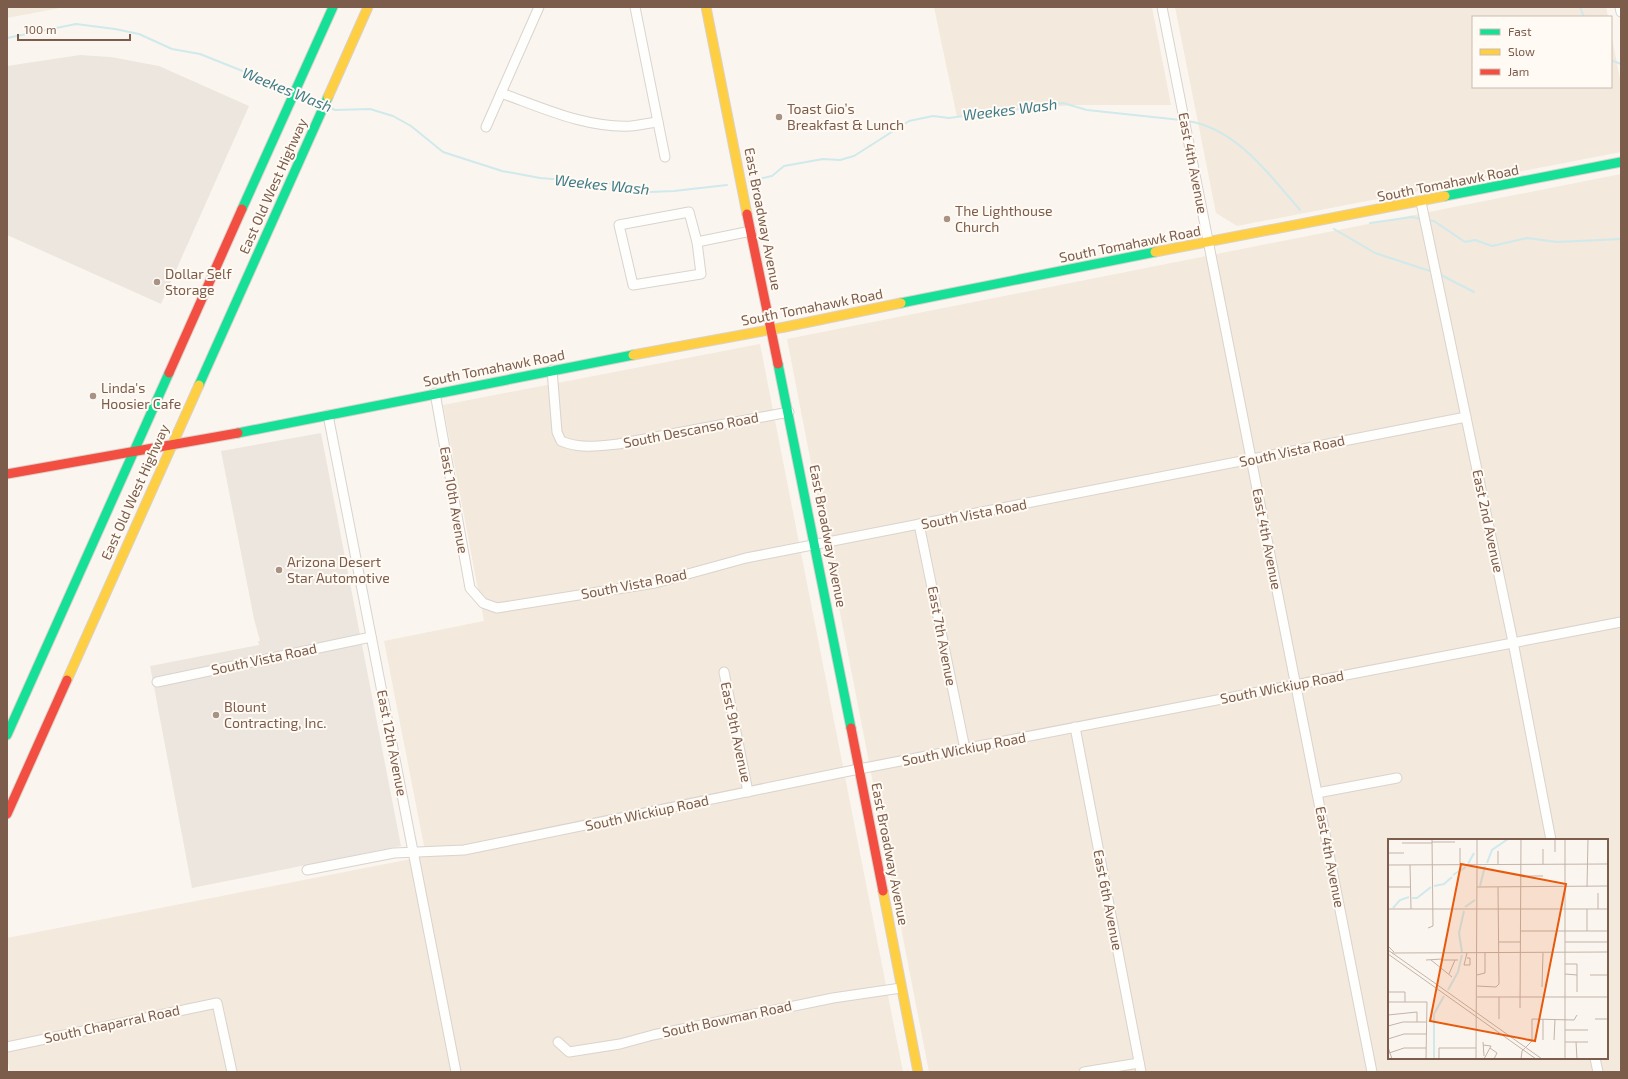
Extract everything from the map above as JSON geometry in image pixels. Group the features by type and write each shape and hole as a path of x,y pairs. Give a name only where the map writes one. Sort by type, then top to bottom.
{"main road":[{"name":"East Old West Highway","path":"7,735 333,7"},
{"name":"East Old West Highway","path":"7,814 368,7"},
{"name":"East Broadway Avenue","path":"706,7 770,330 789,412 918,1072"},
{"name":"South Tomahawk Road","path":"7,474 171,446 552,370 770,330 1209,242 1340,218 1621,162"}],"street":[{"path":"486,127 539,7"},
{"path":"634,7 665,158"},
{"name":"East 4th Avenue","path":"1162,7 1372,1072"},
{"path":"1620,7 1621,12"},
{"path":"501,94 579,121 606,125 631,126 658,122"},
{"name":"East 2nd Avenue","path":"1422,202 1513,642 1551,839"},
{"path":"689,212 697,242 701,274 633,285 619,225 689,212"},
{"path":"697,242 751,231"},
{"name":"South Descanso Road","path":"552,370 554,412 557,432 561,441 569,444 592,447 789,412"},
{"name":"East 10th Avenue","path":"435,393 470,588 483,603"},
{"name":"East 12th Avenue","path":"328,415 456,1072"},
{"name":"South Vista Road","path":"483,603 497,608 655,583 746,558 1466,417"},
{"name":"East 7th Avenue","path":"920,524 965,749"},
{"name":"South Wickiup Road","path":"307,870 394,853 464,850 859,769 1513,642 1620,624"},
{"name":"South Vista Road","path":"157,682 371,637"},
{"name":"East 9th Avenue","path":"724,672 748,792"},
{"name":"East 6th Avenue","path":"1075,727 1140,1068"},
{"path":"1317,793 1397,778"},
{"name":"South Bowman Road","path":"558,1042 569,1052 620,1044 653,1035 833,998 901,988"},
{"name":"South Chaparral Road","path":"7,1047 217,1003 232,1072"},
{"path":"1595,1059 1598,1072"},
{"path":"1084,1072 1140,1068"}],"shaded area":[{"path":"7,7 65,7 7,18"},
{"path":"934,7 1152,7 1171,105 1072,105 957,117"},
{"path":"1175,7 1606,7 1608,16 1472,16 1472,88 1612,88 1612,38 1621,84 1621,152 1237,226 1216,213"},
{"path":"80,55 111,57 159,66 249,106 161,304 7,235 7,66"},
{"path":"1621,174 1621,1072 929,1072 787,339"},
{"path":"760,344 903,1072 10,1072 7,1057 7,938 426,856 384,641 484,621 443,405"},
{"path":"321,433 401,846 192,888 150,666 259,645 258,641 260,641 254,619 221,451"}],"waterway":[{"path":"1580,7 1584,16"},
{"name":"Weekes Wash","path":"7,38 76,24 115,29 139,34 172,49 200,54 290,90"},
{"path":"1612,60 1621,64"},
{"name":"Weekes Wash","path":"299,95 319,103"},
{"name":"Weekes Wash","path":"749,181 772,176 784,166 823,159 840,160 854,156 909,121 933,116 949,118 1063,103 1087,110 1181,120"},
{"name":"Weekes Wash","path":"329,107 335,110 370,109 393,116 411,126 443,152 502,171 540,178 615,184 649,192 674,191 727,185"},
{"name":"Weekes Wash","path":"1187,121 1205,125 1236,143 1264,168 1300,210"},
{"name":"Weekes Wash","path":"1370,223 1412,217 1421,219"},
{"name":"Weekes Wash","path":"1427,220 1434,221 1465,242 1475,240 1492,246 1527,238 1557,242 1621,239"},
{"path":"1334,229 1375,253 1433,272"},
{"path":"1439,274 1474,292"}],"traffic: fast":[{"path":"242,209 333,7"},
{"path":"199,385 328,97"},
{"path":"1445,196 1621,162"},
{"path":"901,303 1155,252"},
{"path":"238,433 633,355"},
{"path":"778,364 851,728"},
{"path":"7,735 169,373"}],"traffic: slow":[{"path":"328,97 368,7"},
{"path":"706,7 747,214"},
{"path":"1155,252 1445,196"},
{"path":"633,355 785,327 901,303"},
{"path":"67,680 199,385"},
{"path":"883,891 918,1072"}],"traffic: jam":[{"path":"169,373 242,209"},
{"path":"747,214 778,364"},
{"path":"7,474 238,433"},
{"path":"7,814 67,680"},
{"path":"851,728 883,891"}],"place":[{"name":"Toast Gio’s Breakfast & Lunch","path":"779,117"},
{"name":"The Lighthouse Church","path":"947,219"},
{"name":"Dollar Self Storage","path":"157,282"},
{"name":"Linda's Hoosier Cafe","path":"93,396"},
{"name":"Arizona Desert Star Automotive","path":"279,570"},
{"name":"Blount Contracting, Inc.","path":"216,715"}]}
